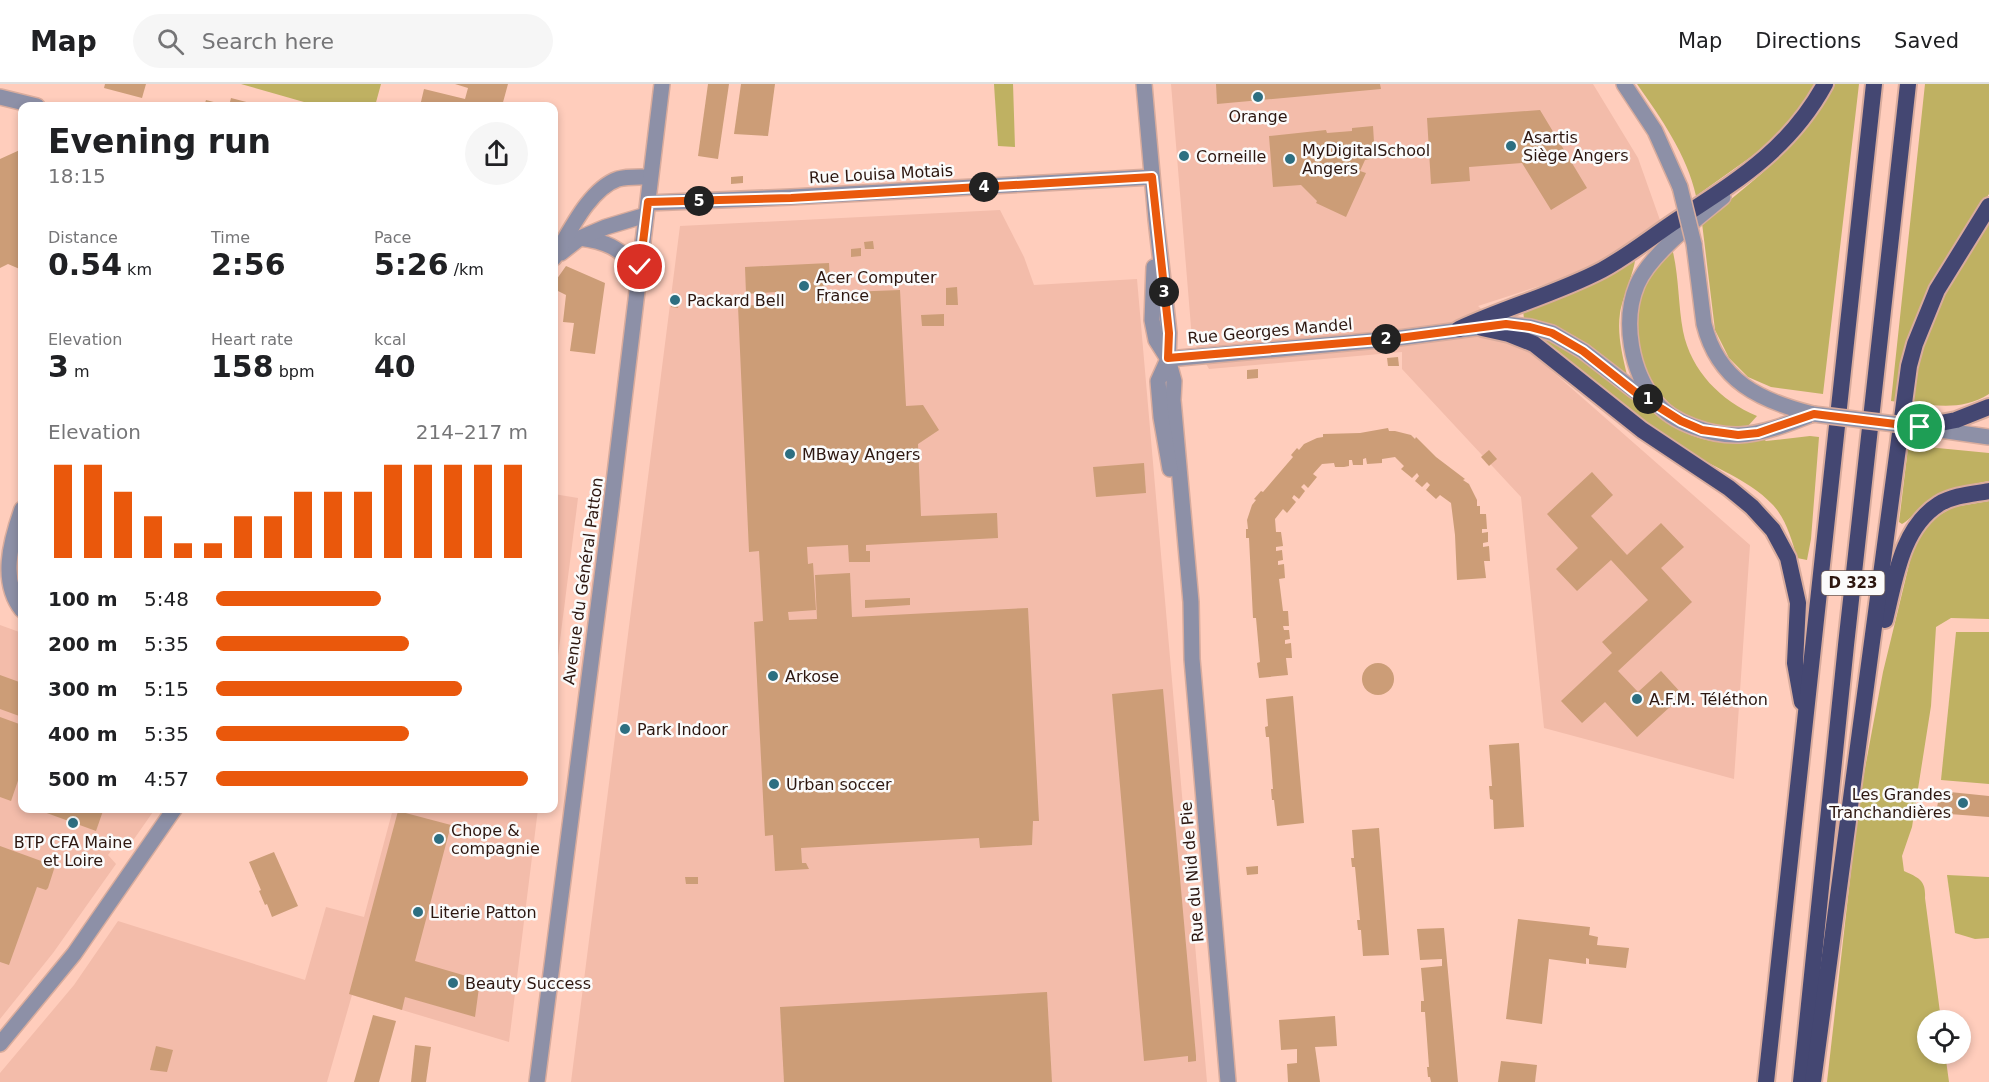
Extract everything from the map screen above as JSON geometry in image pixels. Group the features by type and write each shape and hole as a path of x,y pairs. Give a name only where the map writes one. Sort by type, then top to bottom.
{"highway":[{"path":"1459,329 1489,315 1558,290 1604,269 1752,170 1790,133 1813,105 1825,84"},
{"name":"D 323","path":"1766,1082 1874,84"},
{"name":"D 323","path":"1801,1082 1908,84"},
{"path":"1813,1082 1909,366 1915,344 1937,290 1989,206"},
{"path":"1482,328 1509,334 1534,344 1642,430 1729,488 1752,507 1773,530 1788,558 1798,603 1795,663 1805,723"},
{"path":"1920,427 1956,420 1989,407"},
{"path":"1867,684 1905,546 1920,522 1939,504 1959,496 1989,491"}],"street":[{"name":"Avenue du Général Patton","path":"537,1082 611,507 662,84"},
{"name":"Rue du Nid de Pie","path":"1144,84 1169,333 1168,358 1158,381 1159,401 1169,465 1183,603 1192,658 1228,1082"},
{"path":"1624,84 1655,131 1680,187 1694,244 1707,337 1720,363 1729,374 1754,392 1779,404 1814,414 1989,437"},
{"path":"0,97 21,102"},
{"path":"1657,404 1641,381 1633,355 1629,319 1637,284 1655,258 1672,241 1752,170"},
{"path":"558,252 591,199 604,186 619,179 650,177"},
{"name":"Rue Louisa Motais","path":"558,255 580,238 647,209 791,198 1152,177"},
{"path":"591,199 595,217 606,227"},
{"path":"580,238 602,241 614,247 640,267"},
{"name":"Rue Georges Mandel","path":"1168,358 1391,339 1506,324 1552,333 1583,351 1635,392 1681,421 1702,430 1738,435 1776,428 1814,414"},
{"path":"18,520 5,557 3,576 9,594 18,605"},
{"path":"0,1044 74,954 172,813"}],"shaded area":[{"path":"241,84 381,84 376,102 304,102"},
{"path":"994,84 1013,84 1015,147 998,146"},
{"path":"1171,84 1593,84 1638,158 1661,223 1580,273 1478,306 1750,545 1734,779 1544,728 1521,497 1402,369 1402,352 1209,369 1192,339"},
{"path":"1637,84 1816,84 1791,123 1755,154 1696,196 1680,152"},
{"path":"1835,84 1859,84 1823,394 1771,387 1748,377 1729,358 1715,330 1702,223 1758,177 1793,143 1809,125"},
{"path":"1925,84 1989,84 1989,194 1947,260 1898,402 1891,401"},
{"path":"1000,210 1024,257 1034,285 1137,279 1207,1082 571,1082 680,226"},
{"path":"1989,223 1989,394 1961,405 1911,403 1921,349 1939,303"},
{"path":"1672,248 1681,321 1687,346 1700,372 1720,393 1731,402 1757,416 1748,426 1711,425 1695,420 1680,412 1667,401 1648,373 1637,337 1638,301 1650,274"},
{"path":"1635,258 1619,321 1620,344 1627,375 1576,337 1547,324 1524,319 1523,310"},
{"path":"1543,337 1552,339 1591,363 1652,412 1692,435 1707,440 1728,442 1762,438 1766,441 1819,437 1811,539 1807,560 1797,558 1782,517 1762,495 1737,478 1683,450 1654,430 1589,380 1542,339"},
{"path":"1917,446 1989,453 1989,481 1937,496 1926,502 1902,524 1899,522 1908,448 1917,449"},
{"path":"558,495 578,498 558,656"},
{"path":"1989,501 1989,619 1951,618 1936,627 1931,706 1912,827 1902,856 1904,871 1918,878 1924,887 1940,1010 1917,1010 1917,1064 1947,1064 1949,1082 1827,1082 1859,800 1883,672 1915,540 1934,518 1954,507"},
{"name":"BTP CFA Maine et Loire","path":"0,625 18,632 18,813 152,813 134,839 121,837 108,855 116,864 53,953 0,1019"},
{"path":"1956,632 1989,632 1989,784 1941,780"},
{"path":"392,813 538,813 509,1042 352,995 327,1082 0,1082 0,1073 74,985 118,921 305,980 326,907 364,917"},
{"path":"1947,875 1989,877 1989,938 1975,939 1955,933"}],"building":[{"path":"105,84 146,84 142,98 104,88"},
{"path":"455,84 508,84 503,102 421,102 424,89 465,99 468,88"},
{"path":"708,84 729,84 718,159 698,156"},
{"path":"741,84 775,84 768,136 734,134"},
{"name":"Orange","path":"1216,84 1380,84 1381,89 1217,104"},
{"path":"231,98 246,102 230,102"},
{"path":"1540,110 1587,188 1551,210 1522,163 1469,167 1470,181 1431,184 1427,118"},
{"path":"1373,126 1375,158 1365,160 1360,171 1366,173 1346,217 1316,203 1317,201 1301,185 1273,187 1269,136 1326,130 1327,133 1352,131 1352,128"},
{"name":"Corneille","path":"1187,149 1188,161 1182,162 1180,150"},
{"path":"18,151 18,268 8,264 0,268 0,159"},
{"path":"743,176 743,183 731,184 731,177"},
{"path":"873,241 874,249 865,249 864,242"},
{"path":"861,248 861,256 851,257 851,249"},
{"path":"829,263 830,285 822,286 822,293 900,290 906,406 923,405 939,430 918,444 921,516 997,513 998,538 866,545 866,551 870,551 870,562 849,562 848,545 807,547 808,564 813,563 816,610 788,612 789,620 817,619 815,575 850,573 852,617 1028,608 1039,821 1033,821 1032,845 980,848 979,838 801,848 802,863 806,863 809,869 775,871 773,835 765,836 754,622 763,621 759,551 749,552 738,306 776,304 776,292 746,294 745,267"},
{"path":"566,266 605,283 595,354 570,351 574,323 563,322 566,295 558,291 558,277"},
{"path":"957,287 958,305 946,305 946,288"},
{"name":"Packard Bell","path":"673,293 680,294 678,308 671,307"},
{"path":"944,314 944,326 922,326 921,315"},
{"path":"1398,357 1399,366 1388,366 1387,358"},
{"path":"1258,369 1258,378 1247,379 1247,370"},
{"path":"1388,428 1389,431 1411,435 1415,439 1416,437 1469,484 1477,500 1477,506 1480,506 1480,514 1486,514 1487,529 1482,529 1482,533 1488,532 1488,542 1483,543 1483,547 1489,546 1490,561 1484,561 1486,578 1457,580 1451,503 1440,495 1436,499 1426,490 1430,485 1427,482 1422,487 1415,481 1419,476 1417,473 1412,478 1401,469 1404,466 1395,457 1382,459 1382,463 1367,464 1366,458 1363,459 1363,465 1353,465 1352,460 1349,460 1349,466 1344,467 1335,467 1334,463 1322,464 1313,474 1317,477 1308,488 1304,484 1301,487 1305,491 1299,499 1294,495 1292,498 1296,502 1287,513 1283,509 1275,519 1276,532 1281,532 1283,546 1276,547 1276,551 1282,550 1283,560 1278,561 1278,565 1284,564 1285,578 1279,579 1283,611 1288,611 1289,626 1283,626 1284,630 1289,630 1290,639 1285,640 1285,644 1291,643 1292,658 1286,658 1288,675 1259,678 1257,663 1260,662 1256,618 1253,618 1249,538 1246,538 1247,520 1256,500 1254,499 1261,491 1263,492 1293,457 1291,455 1297,448 1299,450 1304,444 1323,437 1323,434 1360,433"},
{"path":"1489,450 1497,459 1489,466 1481,457"},
{"path":"1144,463 1146,493 1096,497 1093,467"},
{"path":"1592,472 1613,495 1591,516 1627,555 1661,523 1684,547 1661,568 1692,602 1618,671 1638,692 1661,671 1683,695 1637,737 1605,702 1582,723 1561,701 1612,653 1602,642 1648,600 1611,560 1577,591 1556,569 1578,548 1547,514"},
{"path":"910,598 910,605 865,608 865,600"},
{"path":"1378,663 1389,668 1394,679 1389,690 1378,695 1367,690 1362,679 1367,668"},
{"path":"0,675 18,682 18,716 0,709"},
{"path":"1163,689 1196,1056 1196,1061 1188,1062 1188,1056 1144,1061 1112,694"},
{"path":"1293,696 1304,823 1277,826 1271,789 1273,789 1269,737 1266,737 1265,727 1268,726 1266,699"},
{"path":"0,717 18,724 18,781 11,801 0,797"},
{"name":"Park Indoor","path":"622,723 629,724 628,735 621,734"},
{"path":"1519,743 1524,827 1494,829 1493,800 1490,799 1489,786 1492,786 1489,745"},
{"name":"Les Grandes Tranchandières","path":"1940,791 1989,796 1989,817 1936,813"},
{"path":"47,813 102,813 96,831"},
{"path":"397,813 451,825 415,961 480,980 475,1017 405,997 402,1010 349,994"},
{"path":"1379,828 1389,955 1363,956 1361,930 1358,930 1357,920 1360,920 1355,867 1352,867 1351,858 1354,858 1352,830"},
{"path":"0,846 55,866 48,888 46,890 37,887 9,965 0,962"},
{"path":"274,852 298,906 272,917 259,891 261,890 249,862"},
{"path":"1258,866 1258,874 1247,875 1246,867"},
{"path":"685,877 698,877 698,884 686,884"},
{"path":"1518,919 1590,927 1589,935 1598,937 1597,945 1629,948 1626,968 1589,964 1589,959 1586,958 1586,964 1549,959 1542,1024 1506,1019"},
{"path":"1444,928 1458,1082 1431,1082 1428,1077 1425,1012 1421,1012 1421,1001 1424,1001 1421,968 1442,966 1442,959 1420,960 1417,929"},
{"path":"1047,992 1052,1082 784,1082 780,1007"},
{"path":"373,1015 396,1021 379,1082 354,1082"},
{"path":"1335,1016 1337,1046 1315,1047 1320,1082 1288,1082 1287,1064 1297,1063 1297,1049 1281,1050 1279,1020"},
{"path":"415,1045 431,1047 426,1082 411,1082"},
{"path":"156,1046 173,1050 167,1072 150,1070"},
{"path":"1501,1061 1537,1065 1535,1082 1498,1082"}],"place":[{"name":"Orange","path":"1258,97"},
{"name":"Asartis Siège Angers","path":"1511,146"},
{"name":"Corneille","path":"1184,156"},
{"name":"MyDigitalSchool Angers","path":"1290,159"},
{"name":"Acer Computer France","path":"804,286"},
{"name":"Packard Bell","path":"675,300"},
{"name":"MBway Angers","path":"790,454"},
{"name":"Arkose","path":"773,676"},
{"name":"A.F.M. Téléthon","path":"1637,699"},
{"name":"Park Indoor","path":"625,729"},
{"name":"Urban soccer","path":"774,784"},
{"name":"Les Grandes Tranchandières","path":"1963,803"},
{"name":"BTP CFA Maine et Loire","path":"73,823"},
{"name":"Chope & compagnie","path":"439,839"},
{"name":"Literie Patton","path":"418,912"},
{"name":"Beauty Success","path":"453,983"}],"route":[{"path":"640,267 648,202 791,198 1152,177 1169,333 1168,358 1391,339 1506,324 1552,333 1583,351 1635,392 1681,421 1702,430 1738,435 1758,433 1814,414 1920,427"}]}
